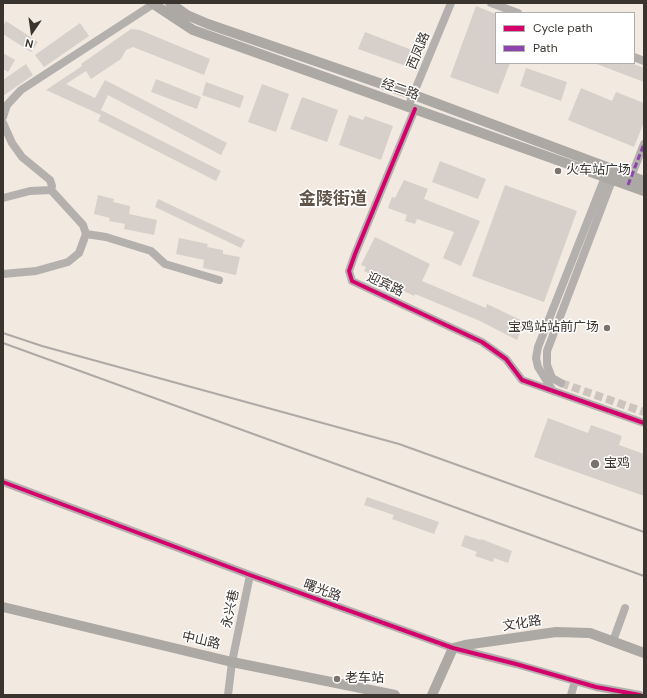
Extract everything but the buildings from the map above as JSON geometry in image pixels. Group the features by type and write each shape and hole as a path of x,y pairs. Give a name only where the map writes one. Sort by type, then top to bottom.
{"main road":[{"name":"经二路","path":"153,3 193,30 412,108 611,174"},
{"name":"经二路","path":"170,3 187,16 414,95 630,181 644,191"},
{"name":"经二路","path":"630,181 644,181"},
{"name":"中山路","path":"3,607 232,662 395,695"},
{"name":"文化路","path":"453,648 556,632 590,633 644,653"},
{"path":"432,695 453,648"}],"street":[{"path":"3,117 7,105 21,90 153,3"},
{"name":"西凤路","path":"412,108 414,95 451,3"},
{"path":"491,3 515,12"},
{"name":"迎宾路","path":"412,108 349,271 352,281 482,342 506,359 522,380 554,391"},
{"path":"3,123 12,144 22,157 50,180 52,184 51,190"},
{"path":"630,181 644,144"},
{"path":"561,383 552,378 547,365 548,351 611,174"},
{"path":"611,174 538,347 536,358 538,368 554,391 644,422"},
{"path":"3,198 30,191 51,190"},
{"path":"3,274 36,271 68,262 79,253 86,234 82,225 51,190"},
{"path":"86,234 106,237 151,251 165,264 219,280"},
{"name":"曙光路","path":"3,482 250,575 453,648 596,687 640,695"},
{"name":"永兴巷","path":"228,695 232,662 250,575"},
{"path":"613,641 625,608"},
{"path":"571,695 575,681"}],"tunnel":[{"path":"561,383 644,412"}],"railway":[{"path":"3,333 42,346 399,444 644,532"},
{"path":"3,343 644,576"}],"marked path":[{"path":"628,185 644,144"}],"cycle path":[{"path":"415,109 355,254 349,271 352,281 482,342 506,359 522,380 644,423"},
{"path":"3,482 250,575 453,648 596,687 640,695"}],"place":[{"name":"火车站广场","path":"558,171"},
{"name":"宝鸡站站前广场","path":"607,328"},
{"name":"宝鸡","path":"595,464"},
{"name":"老车站","path":"337,679"}],"district":[{"name":"金陵街道","path":"333,200"}]}
